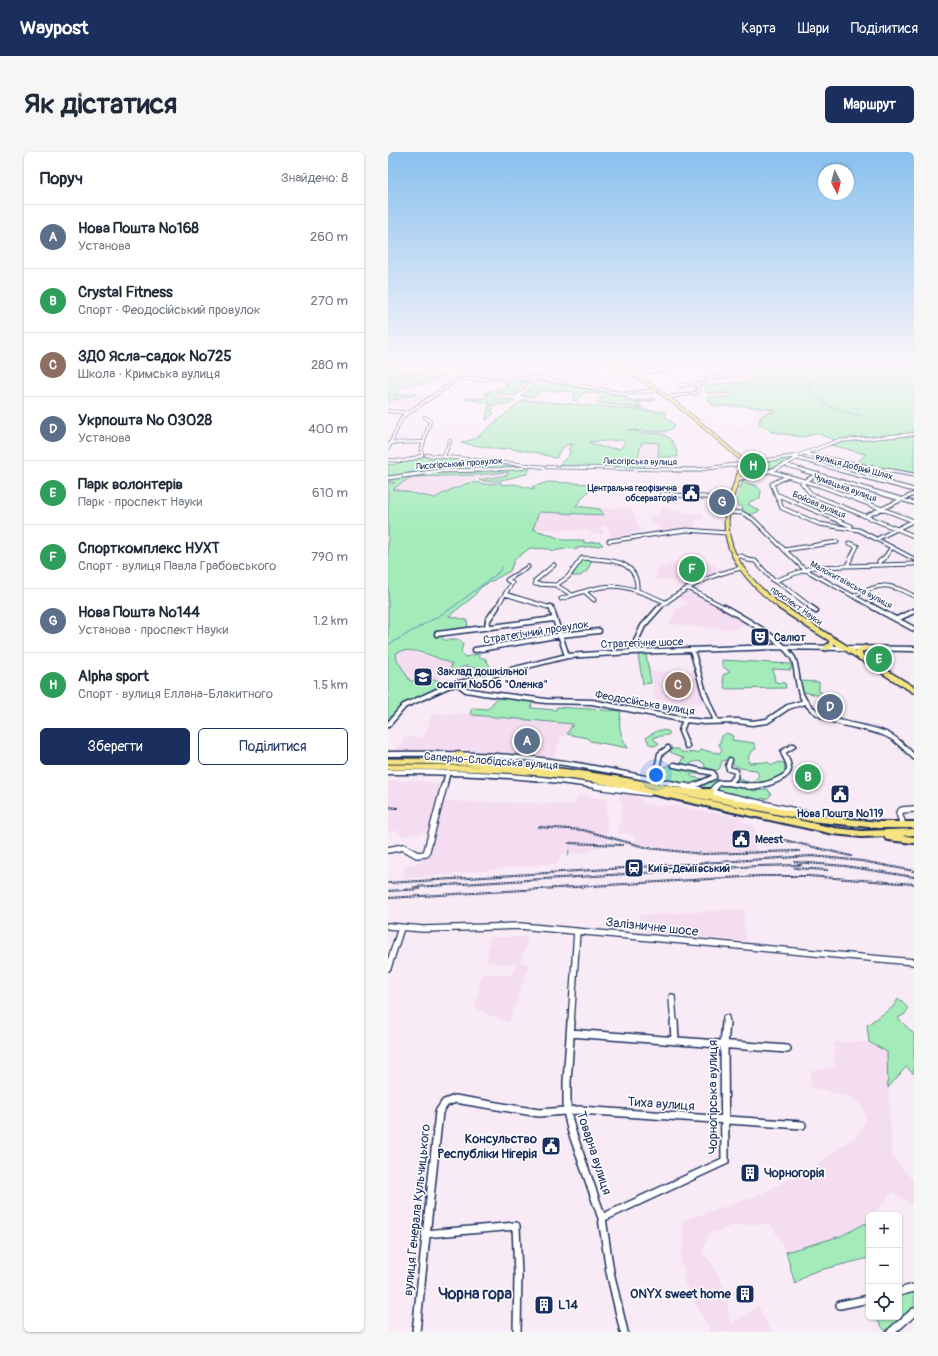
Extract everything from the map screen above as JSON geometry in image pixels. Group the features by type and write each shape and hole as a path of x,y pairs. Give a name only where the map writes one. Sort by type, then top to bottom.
{"main road":[{"path":"698,421 737,454 742,464"},
{"name":"проспект Науки","path":"742,464 727,512 726,533 734,556 741,568 762,591 781,607 914,690"},
{"path":"826,648 831,645 832,640"},
{"path":"860,657 860,651 865,648"},
{"path":"457,754 473,762"},
{"name":"Саперно-Слобідська вулиця","path":"388,761 473,762 566,770 680,791 761,810 845,822 914,825"},
{"name":"Саперно-Слобідська вулиця","path":"388,767 461,767 576,777 848,833 862,834 914,831"},
{"path":"680,791 711,792"},
{"path":"845,822 840,826 843,831 848,833"},
{"path":"903,825 914,831"},
{"path":"862,834 914,840"}],"street":[{"path":"388,449 399,421"},
{"path":"421,455 429,421"},
{"path":"805,454 837,441 850,438 914,434"},
{"path":"444,456 450,440"},
{"path":"390,443 424,442"},
{"path":"805,454 914,475"},
{"name":"Лисогірська вулиця","path":"531,467 696,470 805,454"},
{"path":"388,460 405,461 421,455 426,455 524,466"},
{"name":"вулиця Добрий Шлях","path":"791,457 914,490"},
{"path":"737,479 770,471 786,465 796,459"},
{"path":"786,465 914,503"},
{"name":"Лисогірський провулок","path":"388,478 434,471 524,466 531,467"},
{"path":"827,467 802,484 811,494 914,536"},
{"name":"Чумацька вулиця","path":"770,471 805,481 913,521"},
{"path":"864,487 886,474"},
{"path":"788,476 772,484 778,495 781,507 819,524 854,528"},
{"path":"662,494 731,499"},
{"path":"866,516 914,494"},
{"name":"Бойова вулиця","path":"778,495 854,528 914,559"},
{"name":"Малокитаївська вулиця","path":"727,512 742,513 753,519 804,569 914,629"},
{"path":"876,539 913,521"},
{"path":"609,541 686,530 726,533"},
{"path":"784,550 837,542"},
{"path":"847,566 857,546 850,543"},
{"path":"879,562 885,557 892,547"},
{"path":"734,556 742,556 748,560 756,561 774,581 785,587 816,611"},
{"path":"554,565 535,583 540,585 556,585 564,581 582,558 614,562 628,567 638,576 639,583 637,591"},
{"path":"774,581 804,569 818,566 914,564"},
{"path":"487,627 488,620 512,582 507,580 528,567"},
{"path":"631,652 640,630 649,617 665,602 687,588 732,570 741,568"},
{"path":"854,596 882,584 894,586 914,596"},
{"path":"556,585 572,595"},
{"path":"561,599 610,585 637,591 665,602"},
{"path":"687,588 717,602 762,630 784,647 794,659 804,702 816,712 829,719 884,733 899,743 914,757"},
{"path":"585,592 594,600"},
{"path":"505,594 551,607 568,656"},
{"path":"898,619 914,611"},
{"path":"437,634 554,619"},
{"name":"Стратегічний провулок","path":"475,650 561,635 599,631"},
{"name":"Стратегічне шосе","path":"388,725 404,706 457,683 568,656 631,652 784,647 914,649"},
{"path":"692,650 704,692 716,721"},
{"name":"Феодосійська вулиця","path":"457,683 466,690 484,694 546,701 592,702 685,720 705,722 767,721 788,707 804,702"},
{"path":"685,720 681,731 686,746"},
{"path":"711,792 719,783 729,782 758,787 766,785 786,775 789,770 789,764 784,757 783,752 792,746"},
{"path":"648,779 658,764 657,760 659,756 668,748"},
{"name":"Саперно-Слобідська вулиця","path":"388,754 457,754 550,761 711,792 798,811 828,820"},
{"path":"729,782 735,778 736,771 729,769 728,766 730,760"},
{"path":"674,765 692,770 708,771 713,773 714,777 691,788"},
{"name":"Саперно-Слобідська вулиця","path":"388,772 448,772 535,778 617,790 662,794"},
{"path":"388,850 399,846 417,855 426,854 448,772"},
{"path":"903,825 899,813 902,810 914,809"},
{"name":"Залізничне шосе","path":"388,926 423,929 499,926 577,931 779,951 914,962"},
{"path":"388,968 401,928"},
{"name":"Товарна вулиця","path":"577,931 567,1082 567,1111 571,1129 602,1218 610,1272 624,1332"},
{"path":"672,997 675,1041"},
{"name":"Чорногірська вулиця","path":"602,1218 725,1161 724,1045 726,1018"},
{"path":"570,1033 787,1049"},
{"name":"Тиха вулиця","path":"455,1099 539,1113 579,1110 802,1125"},
{"name":"вулиця Генерала Кульчицького","path":"416,1332 425,1234 439,1112 444,1103 455,1099"},
{"path":"425,1234 516,1226 518,1275 517,1332"},
{"path":"902,1291 914,1288"},
{"path":"840,1305 866,1300"},
{"path":"891,1332 914,1312"}],"shaded area":[{"path":"765,421 763,427 766,429 730,431 755,427 756,426 753,422"},
{"path":"642,442 659,443 656,468 644,468 637,460"},
{"path":"508,472 508,474 499,476 463,482 435,498 393,490 409,479 417,477 474,476"},
{"path":"631,507 641,532 611,537 607,525 601,526 604,534 593,534 590,530 533,529 538,512 603,515 600,509"},
{"path":"662,508 669,508 670,511 684,511 684,513 704,514 702,519 697,519 695,528 663,530 647,518 661,514"},
{"path":"687,559 700,560 726,570 682,589 668,579 654,580 658,571 657,568"},
{"path":"689,590 709,599 750,624 744,625 736,630 669,624 676,610 688,603 677,597"},
{"name":"Заклад дошкільної освіти №506 \"Оленка\"","path":"410,651 452,664 449,672 441,674 438,680 448,686 414,700 410,681 397,660 396,653"},
{"path":"698,670 710,702 686,704 655,699 651,672"},
{"path":"432,713 469,713 473,715 574,724 567,734 562,737 553,758 484,753 391,753 402,742 404,737 424,737"},
{"path":"410,780 442,784 438,801 575,804 579,795 607,799 608,844 583,853 562,854 558,863 406,879 402,876 406,865 420,863 422,857 429,856 435,832 402,836 395,830 388,833 388,781"},
{"path":"622,793 636,795 635,798 642,799 641,803 662,807 663,804 741,818 740,821 756,826 756,851 704,853 633,843 635,835 618,834 622,801 617,800"},
{"path":"743,909 746,941 638,932 639,915"},
{"path":"490,937 529,937 520,962 529,964 509,1023 475,1009 482,973 512,975 516,965 486,962"},
{"path":"834,1042 869,1042 887,1052 892,1157 914,1181 914,1207 893,1192 876,1212 866,1212 866,1223 841,1236 786,1252 771,1224 735,1225 708,1234 702,1255 710,1260 724,1287 731,1324 758,1306 772,1332 710,1332 684,1282 683,1266 680,1265 681,1249 684,1248 682,1221 756,1196 810,1169 859,1134 866,1120 864,1109 853,1098 811,1087 811,1071 835,1066"}],"green space":[{"path":"497,421 670,421 675,425 673,428 664,432 628,430 639,433 664,435 673,442 678,457 658,457 659,443 642,442 637,460 645,461 644,468 558,466 570,454 569,448 573,444 567,445 563,448 555,458 539,453 506,448 503,450 461,443 476,438","holes":["623,440 625,442 620,449 601,447 589,442"]},
{"path":"760,421 914,421 914,434 901,436 862,437 837,441 816,433 803,437 772,432 759,423"},
{"path":"914,435 914,474 856,463 866,454 831,445 851,439"},
{"path":"423,456 524,465 523,467 433,471 427,463 422,471 388,477 388,464 394,465 399,462"},
{"path":"790,458 793,459 772,468 751,463"},
{"path":"530,468 527,474 503,480 491,481 479,480 508,475 508,472 476,475 417,477 408,479 393,489 435,498 454,488 471,483 489,484 501,482 501,485 515,484 533,489 535,489 532,487 548,482 594,484 576,506 600,509 604,515 539,512 533,529 564,540 584,540 584,543 600,542 603,545 577,548 576,550 571,548 553,551 548,549 530,548 515,559 510,571 481,587 473,597 449,616 467,620 468,629 441,633 442,638 444,640 460,640 463,644 461,652 465,657 479,654 479,658 485,658 493,671 484,673 478,667 474,668 466,666 449,672 452,664 424,653 409,650 396,653 397,660 410,681 437,680 447,685 407,702 399,708 388,722 388,483 395,483 388,481 388,478 437,471"},
{"path":"743,480 743,482 757,486 761,491 760,499 751,501 748,504 760,511 750,515 742,511 743,507 736,504"},
{"path":"582,559 592,560 587,571 580,576 572,576"},
{"path":"883,651 887,663 880,663 870,659 864,652"},
{"path":"646,654 651,683 643,684 638,655"},
{"path":"722,660 791,664 791,670 773,669 775,682 785,683 786,688 725,689 723,675 730,672 722,666"},
{"path":"798,681 819,682 819,692 824,693 825,697 800,691"},
{"path":"498,697 533,701 531,708 556,710 557,707 621,711 620,731 628,748 590,741 587,738 567,734 573,724 473,715 470,713 472,708 488,709"},
{"path":"659,730 668,731 670,733 668,735 654,737 654,740 659,743 655,746 649,744 646,737"},
{"path":"727,733 733,736 732,740 754,743 756,749 750,754 748,759 749,763 767,762 772,765 780,762 785,764 784,774 765,783 755,785 742,784 734,782 734,779 741,778 744,781 753,783 759,775 756,770 740,768 733,764 732,759 722,761 720,768 716,771 705,767 704,763 698,761 688,766 682,764 681,760 685,758 670,752 671,749 679,749 681,752 699,753 700,750 720,753 722,749 719,745 722,736"},
{"path":"669,764 700,771 699,774 690,774 692,777 703,779 710,776 718,780 709,788 706,788 660,778 664,771 662,767"},
{"path":"727,785 756,791 768,789 771,795 767,799 761,798 759,800 718,790 719,786"},
{"path":"898,999 902,1001 908,1009 905,1014 898,1018 914,1034 914,1074 906,1067 888,1088 887,1052 869,1042 867,1025 893,1007"},
{"path":"866,1223 866,1259 808,1274 795,1284 786,1252 841,1236"},
{"path":"914,1292 914,1309 902,1319 902,1294"},
{"path":"877,1320 901,1320 886,1332"}],"waterway":[{"path":"388,645 449,610 498,573 502,567"},
{"path":"568,856 569,850"}],"railway":[{"path":"388,807 397,808"},
{"path":"539,827 583,830 648,848 703,854 799,851"},
{"path":"780,839 851,856"},
{"path":"569,843 622,845"},
{"path":"388,883 812,856 862,861 914,871"},
{"path":"795,862 845,866 914,877"},
{"path":"414,887 758,866 801,865"},
{"path":"795,868 827,870"},
{"path":"388,898 760,876 808,876 914,884"},
{"path":"388,891 419,889"}],"place":[{"name":"Alpha sport","path":"753,466"},
{"name":"Центральна геофізична обсерваторія","path":"691,493"},
{"name":"Нова Пошта №144","path":"722,502"},
{"name":"Спорткомплекс НУХТ","path":"692,569"},
{"name":"Салют","path":"760,637"},
{"name":"Парк волонтерів","path":"879,659"},
{"name":"Заклад дошкільної освіти №506 \"Оленка\"","path":"423,677"},
{"name":"ЗДО Ясла-садок №725","path":"678,685"},
{"name":"Укрпошта № 03028","path":"830,707"},
{"name":"Нова Пошта №168","path":"527,741"},
{"name":"Crystal Fitness","path":"808,777"},
{"name":"Нова Пошта №119","path":"840,794"},
{"name":"Meest","path":"741,839"},
{"name":"Київ-Деміївський","path":"634,868"},
{"name":"Консульство Республіки Нігерія","path":"551,1146"},
{"name":"Чорногорія","path":"750,1173"},
{"name":"ONYX sweet home","path":"745,1294"},
{"name":"L14","path":"544,1305"}],"district":[{"name":"Чорна гора","path":"475,1294"}]}
